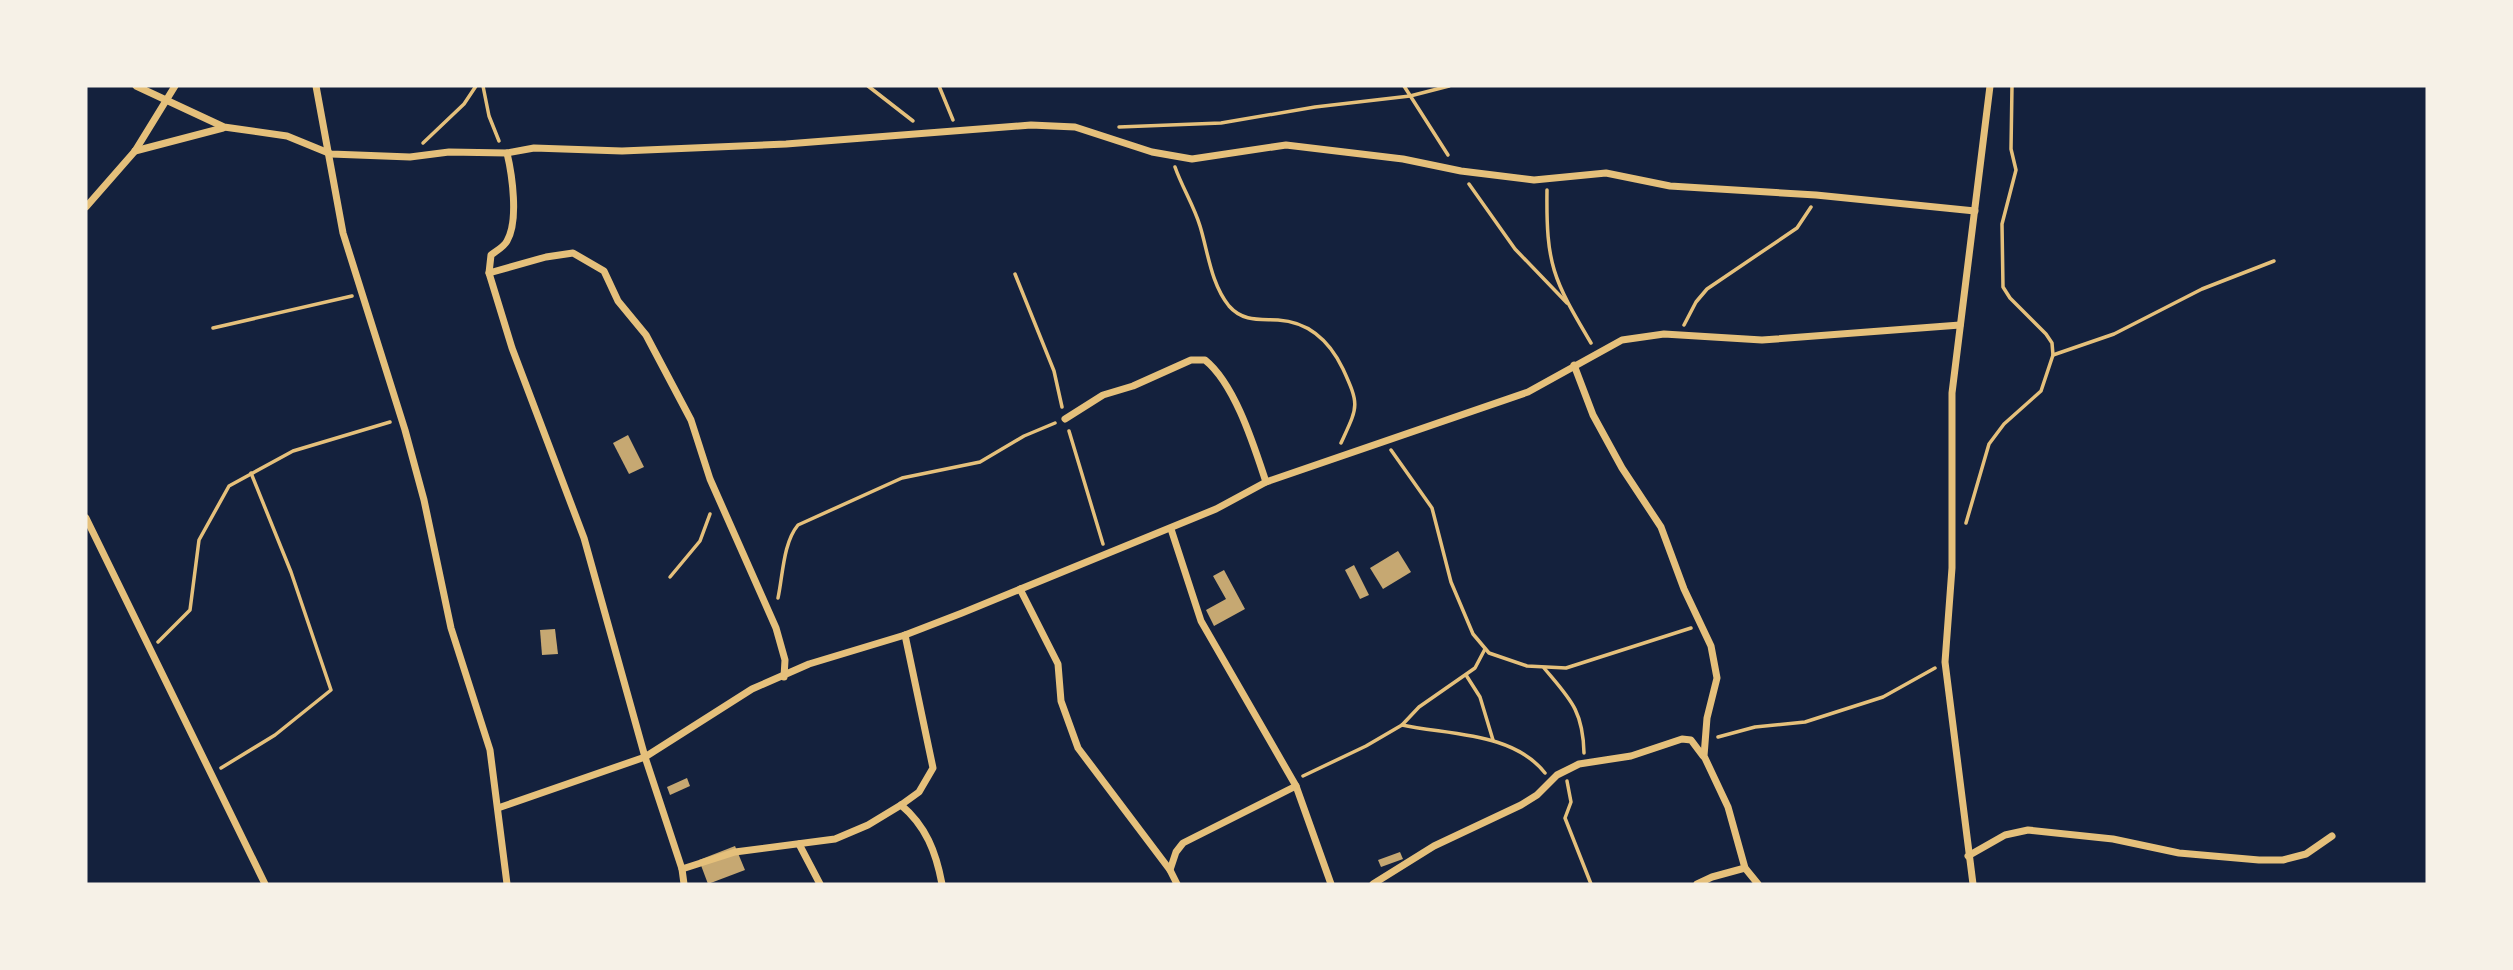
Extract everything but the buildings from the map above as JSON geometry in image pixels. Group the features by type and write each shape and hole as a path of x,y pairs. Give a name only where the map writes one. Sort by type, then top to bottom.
{"street":[{"path":"136,86 224,127 287,136 331,154 410,157 450,152 505,153 534,148 622,151 799,144 876,140 930,132 1031,125 1075,127 1171,156 1203,159 1286,145 1548,181 1606,173 1670,186 1816,195 1975,211"},
{"path":"86,207 135,151 175,86"},
{"path":"316,86 331,154 343,233 424,500 451,628 490,750 507,884"},
{"path":"1973,884 1945,662 1952,568 1952,393 1990,86"},
{"path":"135,151 224,127"},
{"path":"505,153 514,182 511,231 507,241 491,255 489,273 512,348 584,538 645,757 682,869 684,884"},
{"path":"489,273 546,257 573,253 604,271 618,301 646,335 691,420 701,457 776,628 785,660 784,677"},
{"path":"498,808 645,757 752,689 840,653 905,635 1171,529 1266,482 1528,392 1622,340 1677,335 1762,340 1960,326"},
{"path":"1065,419 1103,395 1133,386 1191,360 1205,360 1226,386 1252,440 1266,482"},
{"path":"1574,365 1593,415 1622,468 1661,527 1711,646 1717,678 1703,742 1704,756"},
{"path":"86,518 148,650 213,773 265,884"},
{"path":"1171,529 1201,621 1295,784 1331,884"},
{"path":"1020,589 1058,664 1061,701 1078,748 1170,870 1177,884"},
{"path":"682,869 735,852 835,839 868,825 919,792 933,768 905,635"},
{"path":"1373,884 1434,846 1537,796 1550,781 1568,769 1579,764 1631,757 1682,739 1691,740 1704,756 1728,807 1745,868 1758,884"},
{"path":"1170,870 1176,852 1183,843 1295,784"},
{"path":"901,805 920,822 934,852 942,884"},
{"path":"1968,856 2005,835 2028,830 2113,839 2179,853 2259,860 2283,860 2306,854 2332,836"},
{"path":"799,844 820,884"},
{"path":"1697,884 1745,868"}],"path":[{"path":"410,157 464,104 476,86"},
{"path":"483,86 489,116 505,153"},
{"path":"868,86 930,132"},
{"path":"939,86 957,131"},
{"path":"1404,86 1435,138 1515,249 1567,303"},
{"path":"1112,127 1221,123 1315,107 1410,96 1449,86"},
{"path":"1963,532 1989,444 2004,424 2041,391 2053,355 2052,344 2046,334 2010,298 2003,287 2002,224 2015,170 2011,149 2012,86"},
{"path":"1171,156 1200,225 1218,290 1231,308 1261,322 1278,320 1302,327 1324,338 1338,358 1357,404 1334,458"},
{"path":"1548,181 1548,256 1567,303 1597,353"},
{"path":"1677,335 1703,293 1802,225 1816,195"},
{"path":"2053,355 2114,334 2202,289 2274,261"},
{"path":"213,328 361,294"},
{"path":"776,628 776,608 787,549 798,524 902,478 980,462 1024,436 1065,419"},
{"path":"148,650 190,610 199,540 206,522 229,486 293,452 344,434 401,420"},
{"path":"1386,442 1432,508 1451,582 1473,634 1485,649 1509,661 1544,668 1566,668 1701,624"},
{"path":"213,773 275,735 331,690 296,585 251,473"},
{"path":"670,578 705,533 716,491"},
{"path":"1295,784 1402,724 1419,707 1466,675 1479,662 1485,649"},
{"path":"1703,742 1755,727 1794,725 1883,697 1945,662"},
{"path":"1544,668 1568,695 1580,716 1584,755 1579,764"},
{"path":"1466,675 1480,697 1493,741"},
{"path":"1402,724 1493,741 1532,760 1550,781"},
{"path":"1568,769 1571,802 1565,818 1591,884"}]}
